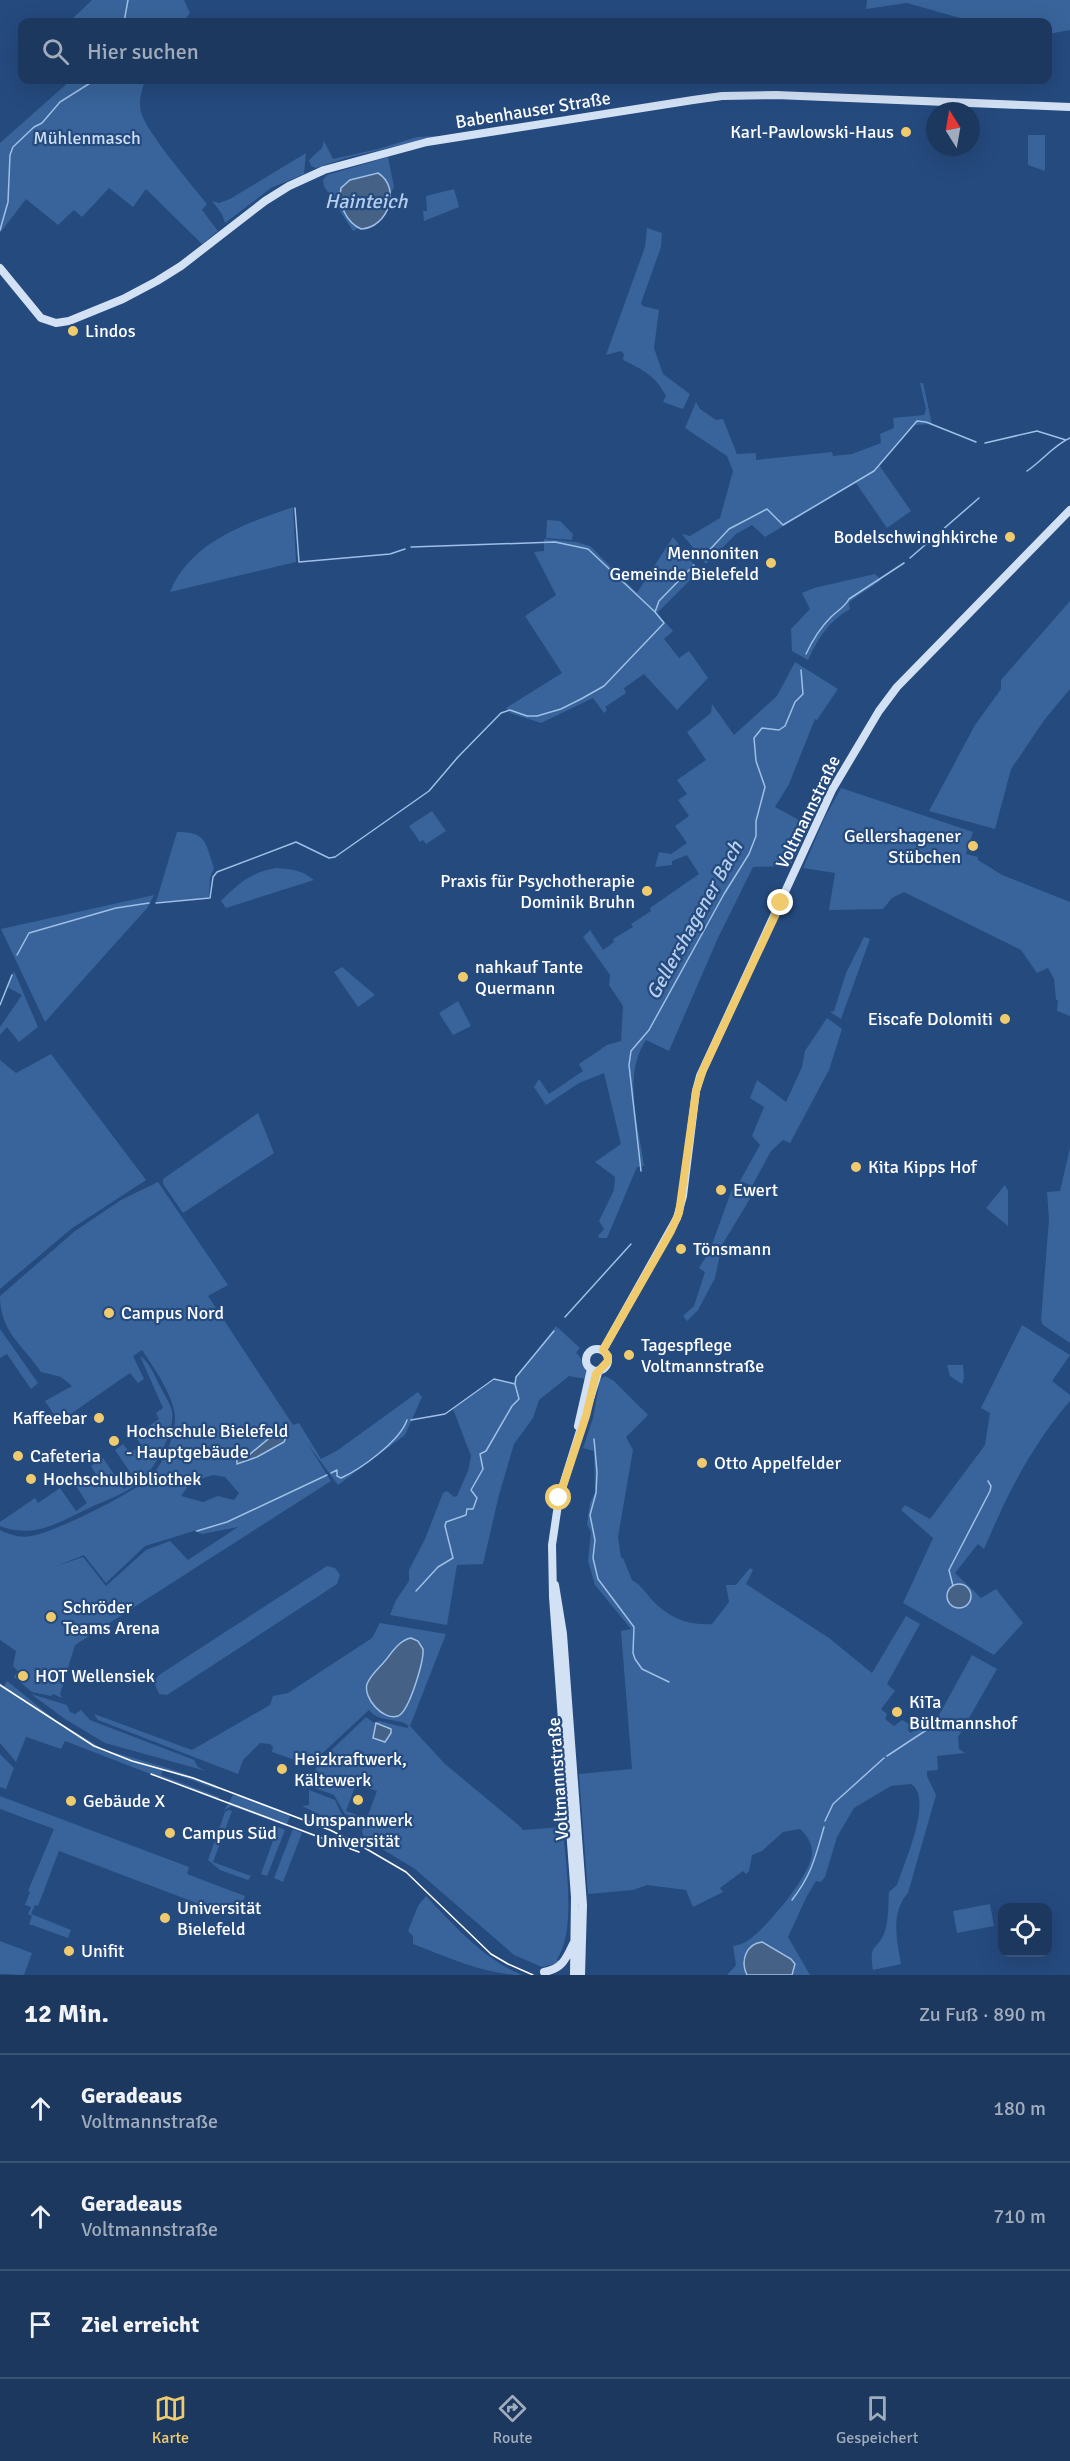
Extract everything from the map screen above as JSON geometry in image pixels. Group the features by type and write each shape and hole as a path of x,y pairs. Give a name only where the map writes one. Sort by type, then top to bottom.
{"street":[{"name":"Babenhauser Straße","path":"0,268 34,311 44,320 61,322 81,316 140,290 170,273 265,201 289,186 324,170 438,140 710,98 776,95 852,100 1070,107"},
{"name":"Voltmannstraße","path":"603,1350 675,1223 683,1196 696,1091 703,1070 834,785 880,709 897,687 1070,510"},
{"path":"595,1349 603,1350 608,1356 608,1361 605,1368 595,1370 587,1362 588,1354 595,1349"},
{"name":"Voltmannstraße","path":"574,1975 575,1897 553,1597 552,1555 554,1519 595,1370"},
{"name":"Voltmannstraße","path":"554,1582 563,1634 583,1905 581,1975"},
{"path":"544,1972 552,1971 563,1964 575,1940"}],"green space":[{"path":"92,0 184,0 190,13 186,18 73,18"},
{"path":"867,0 1070,0 1070,30 1052,33 1052,18 960,18 907,3 866,9"},
{"name":"Mühlenmasch","path":"66,84 144,84 140,104 145,121 160,145 207,204 202,210 218,231 202,244 146,189 133,207 109,188 82,217 74,210 58,225 26,199 0,233 0,143"},
{"path":"1028,135 1045,135 1045,171 1028,165"},
{"path":"439,136 346,158 316,168 311,166 309,160 322,148 324,141 333,159 417,137"},
{"path":"306,153 304,174 271,188 225,223 222,214 212,201 219,203 230,199"},
{"path":"388,157 394,187 391,192 384,177 375,173 340,191 345,212 359,228 353,231 324,186 323,180 327,175"},
{"path":"454,189 459,207 424,221 423,211 427,211 426,196"},
{"path":"647,228 662,233 661,247 641,303 643,306 659,310 654,348 663,374 690,394 683,409 663,402 666,396 653,378 623,360 624,354 621,351 606,355 645,247"},
{"path":"920,383 923,383 932,424 914,425 879,465 911,511 887,528 856,483 765,537 752,525 736,534 706,564 682,534 690,536 720,518 733,471 727,456 685,428 696,402 700,409 716,420 723,419 737,454 756,453 756,460 832,452 833,456 852,454 881,443 880,434 894,428 893,418 924,415 926,409"},
{"path":"293,507 296,562 170,592 179,574 205,547 256,520"},
{"path":"547,520 560,521 573,534 572,540 546,538"},
{"path":"673,537 699,571 657,613 673,631 664,639 679,658 689,651 708,678 677,710 644,674 624,688 626,693 605,707 607,710 604,713 593,698 541,723 510,713 506,708 562,673 525,616 556,595 534,552 544,551 544,539 576,542 590,546 637,593"},
{"path":"875,574 881,580 849,603 850,609 825,631 808,660 792,651 791,629 810,609 802,593 814,588"},
{"path":"1070,601 1070,689 1045,719 1011,769 995,829 929,811 975,725 1001,689 1001,680"},
{"path":"795,662 838,689 817,720 815,719 789,784 775,807 810,826 790,866 753,867 717,940 669,1051 646,1040 635,1069 634,1085 636,1118 644,1166 637,1167 607,1238 599,1238 598,1236 604,1229 599,1221 614,1190 615,1177 595,1162 621,1144 604,1073 579,1083 546,1105 534,1087 539,1079 549,1094 583,1071 579,1064 607,1045 621,1041 623,1006 609,985 610,975 583,937 590,930 603,950 614,942 613,939 633,927 631,924 651,911 650,908 699,874 687,855 672,861 672,865 655,867 659,852 671,854 687,843 675,826 689,816 678,800 687,794 677,780 706,760 687,732 711,713 712,704 734,735 777,696"},
{"path":"841,788 973,832 966,854 978,857 978,860 1002,875 1070,902 1070,1016 1057,1011 1058,1000 1056,1000 1054,979 1048,968 1037,973 1021,950 904,892 892,898 883,909 829,910 835,873 803,868 825,817"},
{"path":"432,811 446,831 426,844 423,840 420,842 409,826"},
{"path":"177,832 194,834 200,837 206,845 214,868 210,878 209,898 156,902"},
{"path":"276,868 296,871 314,880 226,908 221,901 233,889 259,872"},
{"path":"154,895 148,907 45,1022 1,929"},
{"path":"864,937 870,939 841,1019 830,1012 834,1011 846,973"},
{"path":"342,967 375,995 358,1007 334,972"},
{"path":"14,971 38,1027 19,1042 7,1027 0,1035 0,1027 22,995 7,987"},
{"path":"458,1001 471,1026 453,1035 439,1013"},
{"path":"827,1018 842,1029 829,1070 790,1143 783,1140 771,1151 752,1186 740,1181 760,1145 752,1136 764,1107 750,1098 757,1080 786,1102 802,1067 805,1051"},
{"path":"51,1054 146,1180 71,1229 0,1289 0,1060 16,1073"},
{"path":"258,1113 274,1153 183,1213 163,1184 163,1179"},
{"path":"1070,1148 1070,1343 1043,1325 1041,1320 1049,1220 1047,1192 1060,1191"},
{"path":"158,1182 228,1285 208,1296 293,1425 299,1423 321,1459 338,1450 418,1392 422,1397 405,1435 338,1485 307,1443 331,1481 75,1645 60,1694 62,1698 53,1694 51,1696 32,1692 14,1677 18,1671 13,1666 16,1651 0,1640 0,1530 23,1537 42,1533 95,1510 145,1481 157,1469 168,1448 175,1425 174,1411 163,1383 142,1350 133,1356 144,1379 138,1383 130,1373 59,1422 45,1401 72,1386 61,1377 41,1372 8,1329 1,1308 0,1296 75,1231 121,1200","holes":["213,1475 225,1477 239,1493 234,1500 218,1496 203,1502 181,1496 191,1482","238,1527 188,1560 170,1541 146,1550 106,1586 83,1557 54,1567 84,1555 106,1583 145,1546 194,1531 202,1534"]},
{"path":"1005,1185 1008,1191 1008,1226 986,1208"},
{"path":"732,1189 751,1197 722,1245 715,1278 698,1310 687,1321 683,1316 694,1306 705,1272 699,1268 710,1250"},
{"path":"1022,1325 1070,1355 1052,1381 1070,1395 1070,1401 1032,1453 984,1549 978,1544 955,1573 981,1598 996,1589 1023,1623 994,1655 903,1603 933,1538 901,1510 905,1505 930,1519 985,1445 990,1413 981,1408"},
{"path":"556,1326 580,1348 576,1353 584,1365 586,1379 569,1376 539,1400 533,1418 514,1444 483,1564 457,1565 447,1625 390,1615 396,1600 409,1581 409,1570 425,1539 443,1493 447,1491 454,1497 457,1496 468,1471 471,1456 453,1409 496,1379 514,1383 516,1377"},
{"path":"0,1329 38,1383 31,1389 7,1354 0,1358"},
{"path":"140,1356 151,1370 172,1411 167,1440 150,1471 137,1484 125,1491 45,1528 24,1531 0,1526 0,1522 35,1498 38,1503 60,1488 76,1511 87,1503 72,1480 80,1474 86,1483 97,1476 91,1466 103,1458 124,1489 136,1481 115,1450 123,1444 130,1453 141,1445 135,1436 159,1419 156,1413 163,1408"},
{"path":"947,1365 963,1365 962,1384 950,1376"},
{"path":"605,1376 614,1381 648,1415 626,1437 633,1450 618,1537 621,1558 632,1580 665,1611 687,1622 712,1624 729,1602 726,1585 736,1585 750,1568 753,1570 746,1584 829,1638 872,1673 906,1616 920,1624 887,1684 895,1691 881,1709 887,1714 885,1719 894,1726 902,1720 911,1725 908,1729 910,1733 927,1722 933,1726 972,1655 997,1669 958,1737 959,1749 965,1753 937,1756 938,1770 927,1771 936,1795 908,1893 902,1901 897,1918 901,1964 873,1970 872,1955 885,1931 889,1892 897,1885 919,1816 920,1803 917,1791 911,1784 891,1786 854,1808 837,1837 825,1877 821,1882 816,1881 788,1937 810,1975 792,1975 795,1964 791,1959 760,1942 755,1943 743,1960 747,1975 727,1975 736,1965 733,1946 746,1942 764,1926 786,1901 810,1862 812,1849 809,1840 800,1829 783,1832 762,1851 752,1855 749,1871 746,1874 743,1871 720,1888 723,1892 693,1907 686,1890 647,1885 633,1890 588,1894 579,1774 632,1769 621,1631 631,1629 595,1585 588,1561 591,1532 587,1524 590,1503 595,1492 594,1451 583,1448 593,1418 600,1380"},
{"path":"327,1566 335,1568 340,1575 337,1584 167,1695 159,1694 154,1682 159,1675"},
{"path":"380,1623 446,1634 410,1726 445,1764 522,1830 563,1827 568,1913 567,1931 557,1959 559,1963 542,1967 514,1955 415,1869 364,1838 362,1831 377,1791 356,1784 346,1811 360,1816 360,1819 345,1814 334,1795 309,1786 319,1762 366,1717 374,1723 379,1721 407,1728 409,1726 404,1723 378,1717 369,1710 314,1761 312,1766 272,1752 273,1747 270,1744 260,1743 243,1760 238,1774 98,1720 94,1714 192,1750 270,1705 273,1696 288,1693 372,1638","holes":["405,1639 418,1641 423,1649 417,1679 405,1709 380,1711 368,1697 369,1682 383,1662","376,1724 391,1729 385,1742 373,1736"]},
{"path":"7,1681 54,1719 103,1749 216,1785 219,1790 163,1770 161,1775 219,1797 218,1800 65,1741 61,1749 26,1737 16,1762 0,1743 0,1683 4,1686"},
{"path":"31,1694 67,1705 70,1712 75,1714 81,1710 90,1720 194,1760 198,1767 206,1771 105,1743 65,1719"},
{"path":"0,1754 14,1768 6,1789 0,1787"},
{"path":"309,1790 335,1800 342,1815 333,1821 302,1806 309,1805"},
{"path":"238,1794 291,1814 286,1826 231,1806 224,1811 233,1795"},
{"path":"0,1796 189,1867 187,1874 245,1896 240,1910 231,1916 59,1851 38,1906 35,1905 31,1914 71,1930 68,1938 29,1924 32,1916 28,1914 31,1907 25,1905 30,1892 28,1891 54,1829 0,1809"},
{"path":"232,1811 213,1862 251,1876 248,1880 220,1870 208,1860 225,1812"},
{"path":"278,1827 285,1830 267,1876 261,1874"},
{"path":"293,1829 302,1833 283,1882 274,1878"},
{"path":"426,1896 459,1930 494,1960 522,1975 481,1969 413,1944 413,1936 408,1931 418,1906"},
{"path":"990,1904 994,1926 957,1933 953,1911"},
{"path":"0,1941 32,1953 24,1975 0,1974"}],"water":[{"name":"Hainteich","path":"378,173 389,188 389,206 385,215 378,222 361,229 351,222 344,212 341,188 350,180"},
{"path":"278,1431 283,1432 286,1437 284,1442 257,1457 237,1464 237,1459 250,1454"},
{"path":"959,1584 964,1585 970,1591 970,1601 964,1607 959,1608 954,1607 948,1601 947,1596 948,1591 954,1585"},
{"path":"411,1638 418,1641 423,1649 421,1664 407,1706 398,1716 392,1717 381,1712 371,1702 367,1684 396,1648 403,1641"},
{"path":"376,1723 391,1729 385,1742 373,1738"},
{"path":"762,1942 791,1959 795,1964 792,1975 747,1975 744,1964 746,1954 756,1943"}],"waterway":[{"path":"125,18 128,0"},
{"path":"0,230 8,202 10,155 13,147 34,127 42,123 60,102 89,84"},
{"path":"702,558 729,529 767,509 783,525 874,471 917,421 926,422 976,442"},
{"path":"985,443 1037,431 1066,440"},
{"name":"Gellershagener Bach","path":"1027,471 1070,438"},
{"name":"Gellershagener Bach","path":"910,558 979,498"},
{"path":"295,508 299,562 390,554 405,549"},
{"path":"411,547 555,542 588,549 654,611"},
{"name":"Gellershagener Bach","path":"806,654 824,625 849,599 904,563"},
{"path":"156,903 210,898 213,877 217,872 296,842 329,858 335,857 429,791 501,713 510,710 527,716 537,716 561,709 604,686 664,623 655,612 659,601 694,565"},
{"name":"Gellershagener Bach","path":"641,1171 629,1065 631,1051 649,1030 724,894 749,854 756,836 756,821 765,787 756,761 754,738 762,728 779,730 785,726 795,702 803,694 801,670"},
{"path":"17,955 29,933 116,908 149,903"},
{"path":"0,1005 12,975"},
{"name":"Gellershagener Bach","path":"565,1317 631,1244"},
{"name":"Gellershagener Bach","path":"411,1420 445,1414 494,1379 515,1384 516,1377 554,1331"},
{"path":"416,1591 438,1567 453,1558 446,1522 466,1515 467,1509 473,1509 477,1498 471,1490 483,1469 480,1454 486,1451 512,1406 519,1399 515,1384"},
{"name":"Gellershagener Bach","path":"331,1473 337,1470 337,1476 341,1478 359,1468 397,1437 407,1420"},
{"path":"594,1439 596,1493 590,1515 595,1540 593,1558 598,1579 634,1627 633,1653 635,1659 642,1669 669,1682"},
{"name":"Gellershagener Bach","path":"197,1531 227,1522 327,1475"},
{"path":"953,1586 949,1570 990,1491 991,1486 988,1481"},
{"path":"887,1756 928,1729"},
{"path":"825,1821 833,1804 884,1758"},
{"path":"792,1900 809,1874 824,1827"}],"tram line":[{"path":"0,1685 94,1746 132,1761 193,1778 330,1830 358,1844 406,1872 491,1954 533,1975"},
{"path":"151,1774 359,1852"}],"place":[{"name":"Karl-Pawlowski-Haus","path":"906,132"},
{"name":"Lindos","path":"73,331"},
{"name":"Bodelschwinghkirche","path":"1010,537"},
{"name":"Mennoniten Gemeinde Bielefeld","path":"771,563"},
{"name":"Gellershagener Stübchen","path":"973,846"},
{"name":"Praxis für Psychotherapie Dominik Bruhn","path":"647,891"},
{"name":"nahkauf Tante Quermann","path":"463,977"},
{"name":"Eiscafe Dolomiti","path":"1005,1019"},
{"name":"Kita Kipps Hof","path":"856,1167"},
{"name":"Ewert","path":"721,1190"},
{"name":"Tönsmann","path":"681,1249"},
{"name":"Campus Nord","path":"109,1313"},
{"name":"Tagespflege Voltmannstraße","path":"629,1355"},
{"name":"Kaffeebar","path":"99,1418"},
{"name":"Hochschule Bielefeld - Hauptgebäude","path":"114,1441"},
{"name":"Cafeteria","path":"18,1456"},
{"name":"Otto Appelfelder","path":"702,1463"},
{"name":"Hochschulbibliothek","path":"31,1479"},
{"name":"Schröder Teams Arena","path":"51,1617"},
{"name":"HOT Wellensiek","path":"23,1676"},
{"name":"KiTa Bültmannshof","path":"897,1712"},
{"name":"Heizkraftwerk, Kältewerk","path":"282,1769"},
{"name":"Umspannwerk Universität","path":"358,1800"},
{"name":"Gebäude X","path":"71,1801"},
{"name":"Campus Süd","path":"170,1833"},
{"name":"Universität Bielefeld","path":"165,1918"},
{"name":"Unifit","path":"69,1951"}],"route":[{"path":"559,1498 575,1443 586,1416 596,1374 605,1368 608,1361 608,1356 603,1350 679,1213 696,1091 703,1070 754,956 781,903"}]}
